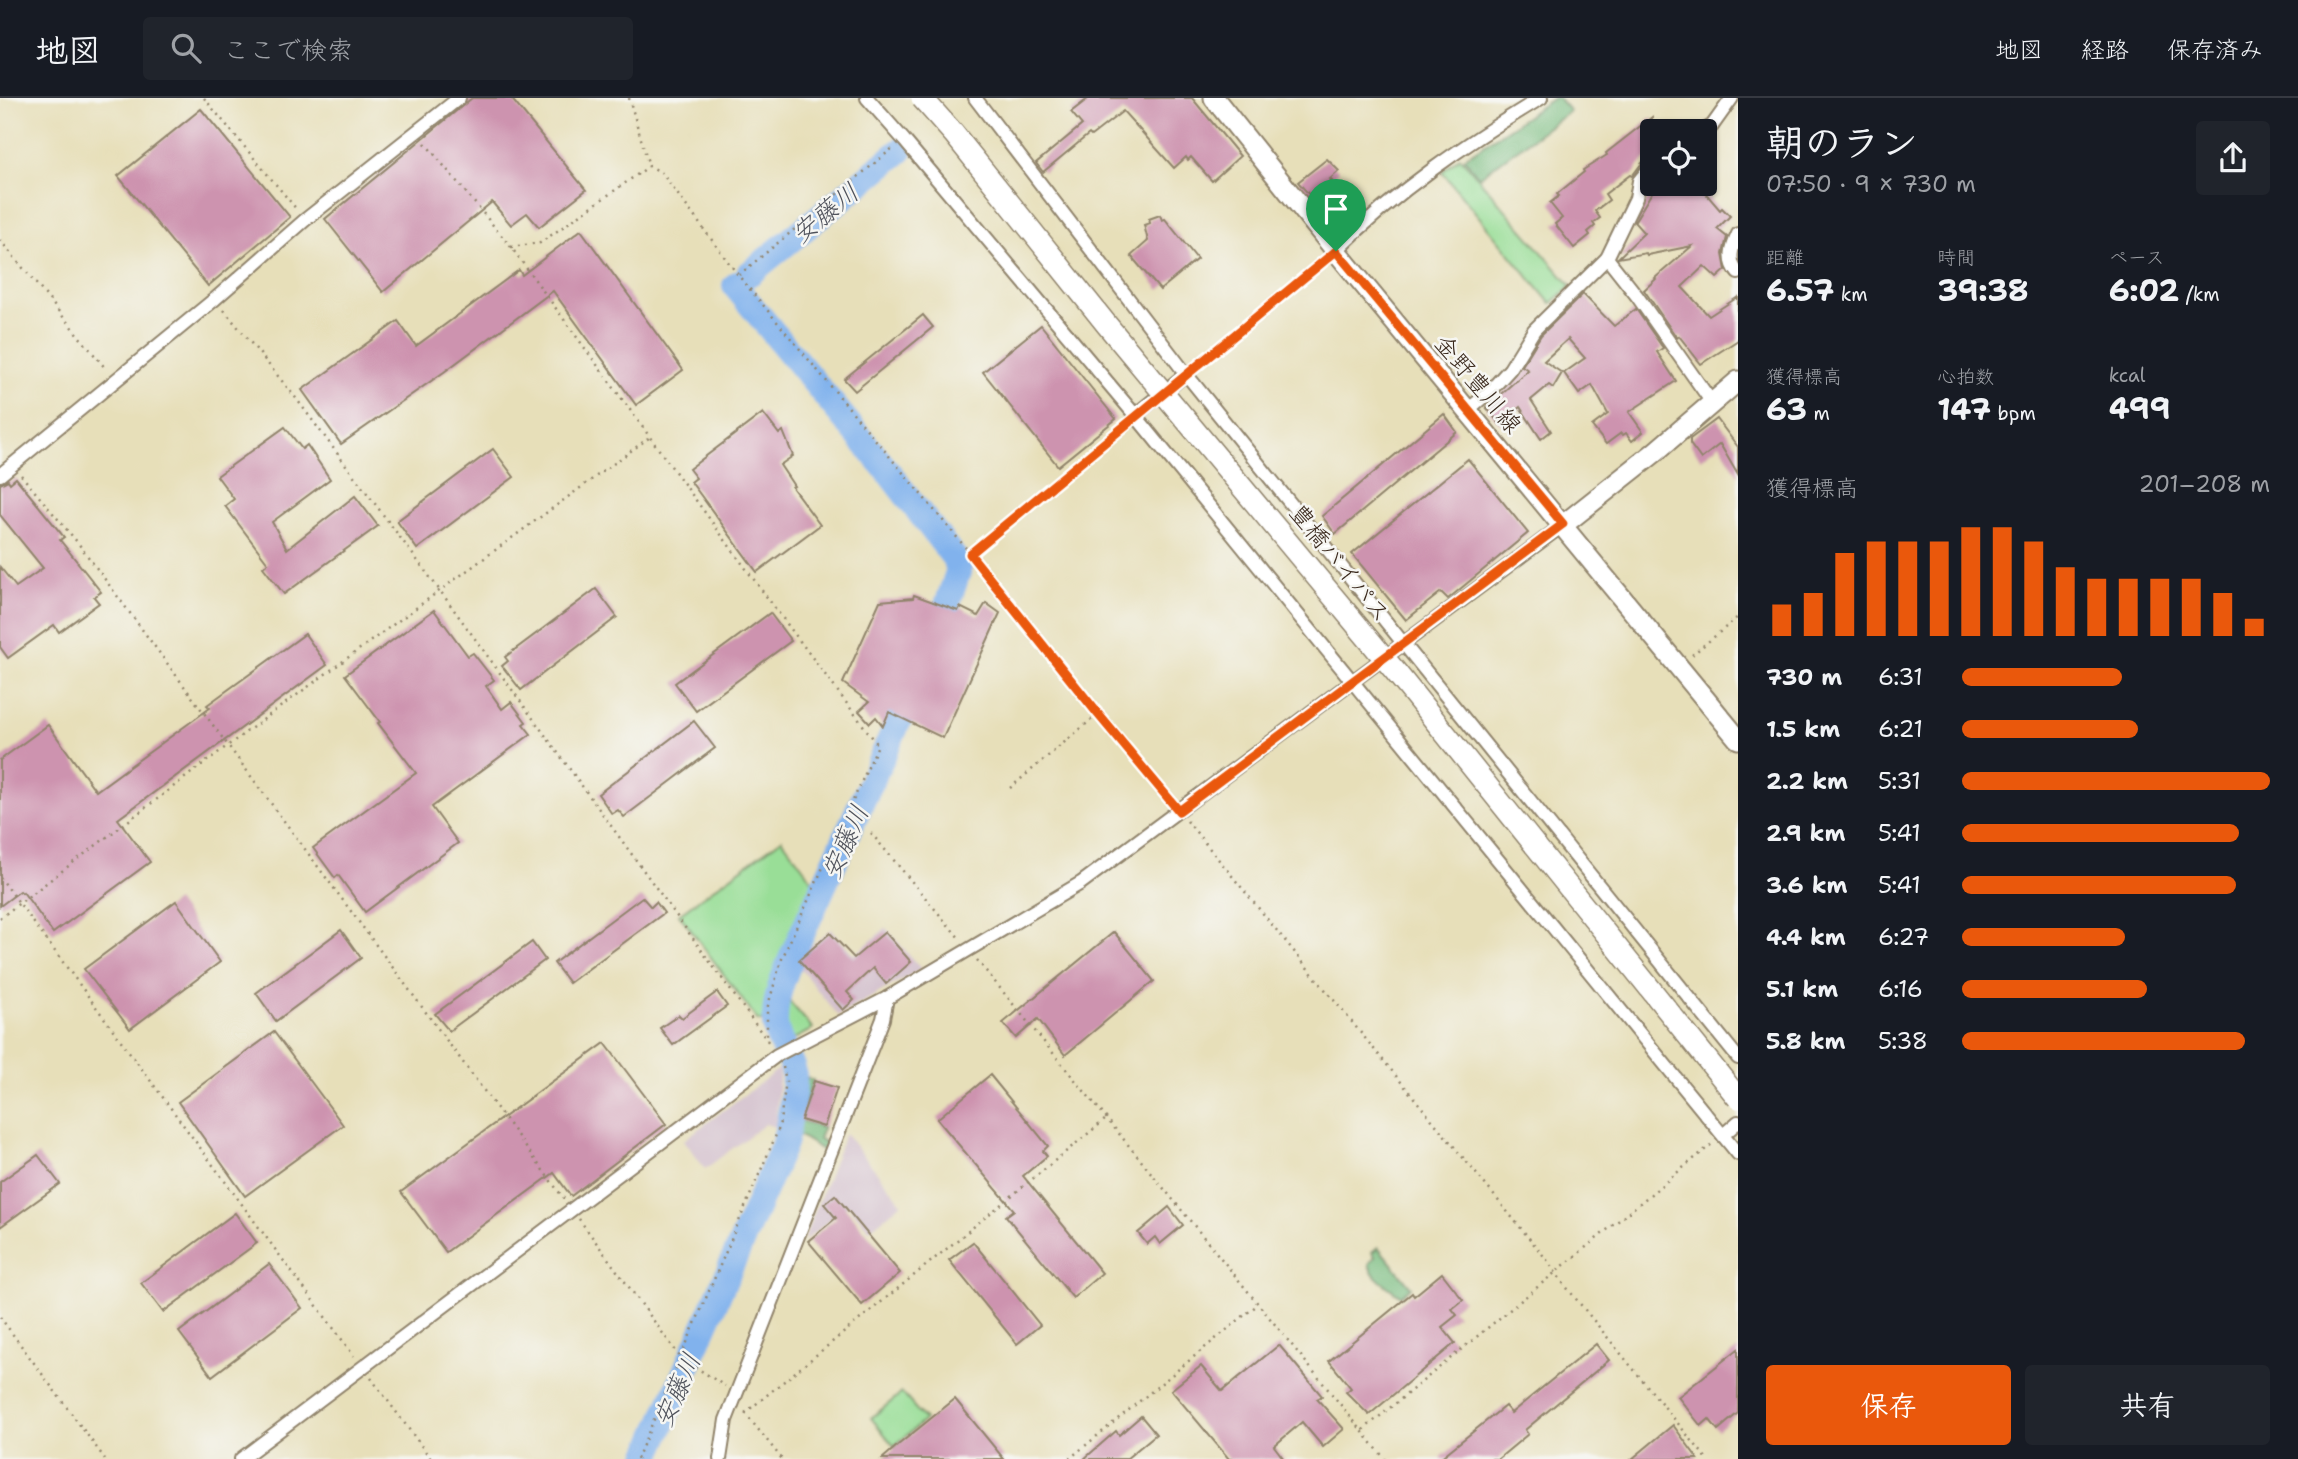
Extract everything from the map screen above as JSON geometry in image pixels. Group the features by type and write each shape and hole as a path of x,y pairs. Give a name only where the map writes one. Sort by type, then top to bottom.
{"highway":[{"name":"豊橋バイパス","path":"922,98 1395,671 1738,1098"},
{"name":"豊橋バイパス","path":"939,98 1394,654 1738,1081"}],"main road":[{"name":"金野豊川線","path":"1214,98 1336,251 1738,739"},
{"path":"1563,524 1654,453 1738,382"}],"street":[{"path":"0,474 215,299 305,220 459,98"},
{"path":"867,98 1135,415 1738,1154"},
{"path":"975,98 1186,374 1738,1058"},
{"path":"1336,251 1400,195 1453,155 1541,98"},
{"path":"1717,119 1732,98"},
{"path":"1468,410 1510,369 1534,330 1607,258 1636,198 1640,180"},
{"path":"1738,234 1731,259 1732,267 1738,272"},
{"path":"1607,258 1713,404"},
{"path":"1135,415 1186,374"},
{"path":"240,1459 782,1052 887,998 1081,883 1563,524"},
{"path":"720,1459 726,1420 883,1019 887,998"},
{"path":"1723,1135 1738,1122"}],"path":[{"path":"204,98 305,220"},
{"path":"629,98 649,166 661,172 738,275 970,554 1707,1459"},
{"path":"417,132 511,247 878,745 780,961 767,1009 767,1041"},
{"path":"738,275 904,140"},
{"path":"511,247 540,243 649,166"},
{"path":"0,240 115,380"},
{"path":"1186,374 1336,251"},
{"path":"215,299 295,397 441,592 767,1041 782,1052 786,1081 779,1128 637,1459"},
{"path":"970,554 1135,415"},
{"path":"0,918 228,746 651,436"},
{"path":"12,465 78,543 682,1359 727,1387 738,1410 745,1413 782,1459"},
{"path":"1679,666 1738,617"},
{"path":"1010,788 1098,714"},
{"path":"871,833 1385,1459"},
{"path":"0,877 431,1459"},
{"path":"745,1413 1106,1119"},
{"path":"1362,1431 1723,1135"},
{"path":"1069,1459 1258,1305"},
{"path":"0,1317 105,1459"}],"shaded area":[{"path":"886,928 921,969 838,1016 794,961 831,929 854,955"},
{"path":"780,1068 775,1127 765,1124 705,1169 684,1140"},
{"path":"845,1133 902,1203 869,1230 848,1205 803,1242"}],"green space":[{"path":"1554,98 1558,98 1570,111 1479,177 1464,158"},
{"path":"1460,157 1571,286 1551,304 1442,172"},
{"path":"782,839 813,881 778,967 765,1021 758,1021 679,914"},
{"path":"784,995 813,1029 785,1044 780,1030"},
{"path":"797,1074 813,1080 800,1120 823,1128 819,1139 825,1142 824,1151 795,1133"},
{"path":"1378,1247 1411,1287 1401,1296 1382,1282 1371,1269 1369,1264 1375,1257 1372,1252"},
{"path":"902,1393 925,1420 894,1446 871,1418"}],"building":[{"path":"472,98 511,98 586,190 539,227 527,213 511,225 492,202 383,292 325,219"},
{"path":"1089,98 1192,98 1240,156 1212,181 1191,157 1188,160 1186,157 1174,168 1123,111 1091,136 1089,134 1043,172 1036,163 1082,125 1071,112"},
{"path":"201,109 290,217 208,286 118,176"},
{"path":"1640,126 1640,166 1632,176 1605,194 1609,200 1595,211 1600,218 1593,223 1595,226 1588,232 1590,235 1574,248 1555,224 1562,218 1550,203 1584,172 1583,170 1607,155 1606,153"},
{"path":"1327,159 1339,171 1330,179 1332,181 1311,197 1298,182"},
{"path":"1650,196 1708,196 1720,210 1722,208 1730,216 1717,229 1727,237 1723,254 1726,270 1717,278 1704,266 1682,287 1709,316 1738,297 1738,340 1701,364 1679,336 1677,338 1644,290 1692,246 1618,258 1644,233 1634,222"},
{"path":"1160,215 1197,259 1160,290 1131,256 1148,241 1144,225 1150,223 1149,219"},
{"path":"581,230 683,370 636,405 553,291 341,444 302,390 398,321 416,346 519,270 522,275"},
{"path":"1583,294 1614,326 1636,309 1663,348 1657,352 1676,381 1629,412 1643,432 1632,441 1626,433 1621,433 1606,444 1592,426 1608,414 1592,385 1579,394 1564,373 1585,358 1568,339 1544,361 1562,373 1553,388 1549,385 1531,400 1551,431 1541,439 1520,407 1500,424 1486,407 1528,370 1522,366 1541,335"},
{"path":"923,315 933,327 855,391 844,379"},
{"path":"1041,325 1116,419 1058,466 983,372"},
{"path":"763,413 779,434 783,431 793,456 780,465 794,486 792,487 820,525 757,572 691,482 696,478 689,469"},
{"path":"1444,414 1457,432 1335,534 1322,516"},
{"path":"1717,419 1738,447 1738,475 1720,444 1701,459 1690,444 1690,439"},
{"path":"285,427 302,449 307,445 330,479 272,522 287,549 355,496 378,526 284,594 263,567 268,563 225,506 234,499 217,476"},
{"path":"493,449 514,477 417,549 397,521"},
{"path":"1468,459 1528,533 1448,599 1441,592 1406,620 1352,554"},
{"path":"16,478 64,537 60,540 101,592 94,597 99,603 59,632 54,625 8,658 0,647 0,567 16,587 43,568 0,515 0,484 8,480 10,483"},
{"path":"596,589 617,617 521,690 502,666 508,661 505,657"},
{"path":"914,595 958,611 960,607 978,616 986,603 1000,613 943,738 889,712 883,726 876,717 870,723 859,711 869,702 843,683 880,601 913,598"},
{"path":"434,610 468,656 473,653 494,680 486,686 502,709 511,702 526,722 523,724 531,734 432,807 458,843 365,912 338,875 335,878 313,848 416,773 345,675"},
{"path":"770,613 791,641 696,711 675,683"},
{"path":"305,634 327,665 118,819 150,862 53,933 23,892 20,891 0,906 0,760 48,725 96,791 210,708 207,705"},
{"path":"694,721 715,748 624,817 618,810 612,814 598,794"},
{"path":"642,897 651,907 656,902 664,913 569,983 554,963"},
{"path":"176,901 220,962 130,1029 84,969"},
{"path":"341,930 361,958 276,1021 256,993"},
{"path":"885,932 911,962 886,984 873,968 847,992 854,1000 843,1010 799,960 830,933 854,958"},
{"path":"1114,932 1154,981 1065,1055 1038,1019 1016,1038 1003,1023"},
{"path":"532,942 545,960 449,1031 435,1014"},
{"path":"717,992 727,1006 673,1045 660,1028 679,1015 682,1018"},
{"path":"274,1032 343,1125 245,1196 178,1102"},
{"path":"605,1043 666,1124 571,1196 554,1173 446,1252 401,1192"},
{"path":"990,1075 1048,1146 1043,1151 1047,1156 1023,1176 1102,1273 1073,1298 1006,1216 1014,1210 937,1119"},
{"path":"814,1081 837,1088 824,1127 801,1120"},
{"path":"38,1155 60,1184 0,1227 0,1182"},
{"path":"835,1195 900,1273 862,1305 808,1241 836,1218 824,1204"},
{"path":"1169,1207 1183,1225 1160,1244 1155,1237 1147,1244 1138,1233"},
{"path":"235,1213 257,1243 163,1312 141,1283"},
{"path":"973,1242 1040,1325 1017,1344 949,1260"},
{"path":"269,1264 302,1308 212,1376 179,1332"},
{"path":"1442,1273 1463,1300 1452,1309 1457,1315 1442,1327 1455,1343 1369,1415 1346,1392 1351,1388 1329,1361 1412,1293 1414,1296"},
{"path":"1596,1344 1609,1360 1525,1430 1528,1434 1498,1459 1439,1459 1505,1406 1511,1413"},
{"path":"1279,1345 1322,1396 1317,1399 1344,1429 1323,1447 1302,1422 1274,1446 1284,1459 1229,1459 1171,1390 1201,1366 1222,1391"},
{"path":"1738,1349 1738,1413 1718,1430 1709,1419 1701,1426 1678,1397"},
{"path":"955,1399 1004,1459 882,1459 898,1445"},
{"path":"1141,1416 1156,1434 1126,1459 1084,1459 1116,1431 1119,1435"},
{"path":"1673,1425 1698,1459 1632,1459"}],"waterway":[{"name":"安藤川","path":"749,274 900,151"},
{"name":"安藤川","path":"739,283 735,286 890,474 955,559 959,569 935,641"},
{"name":"安藤川","path":"647,1459 784,1144 792,1106 794,1076 775,1023 782,980 915,685"}],"route":[{"path":"1336,251 1563,524 1179,811 970,554 1336,251"}]}
